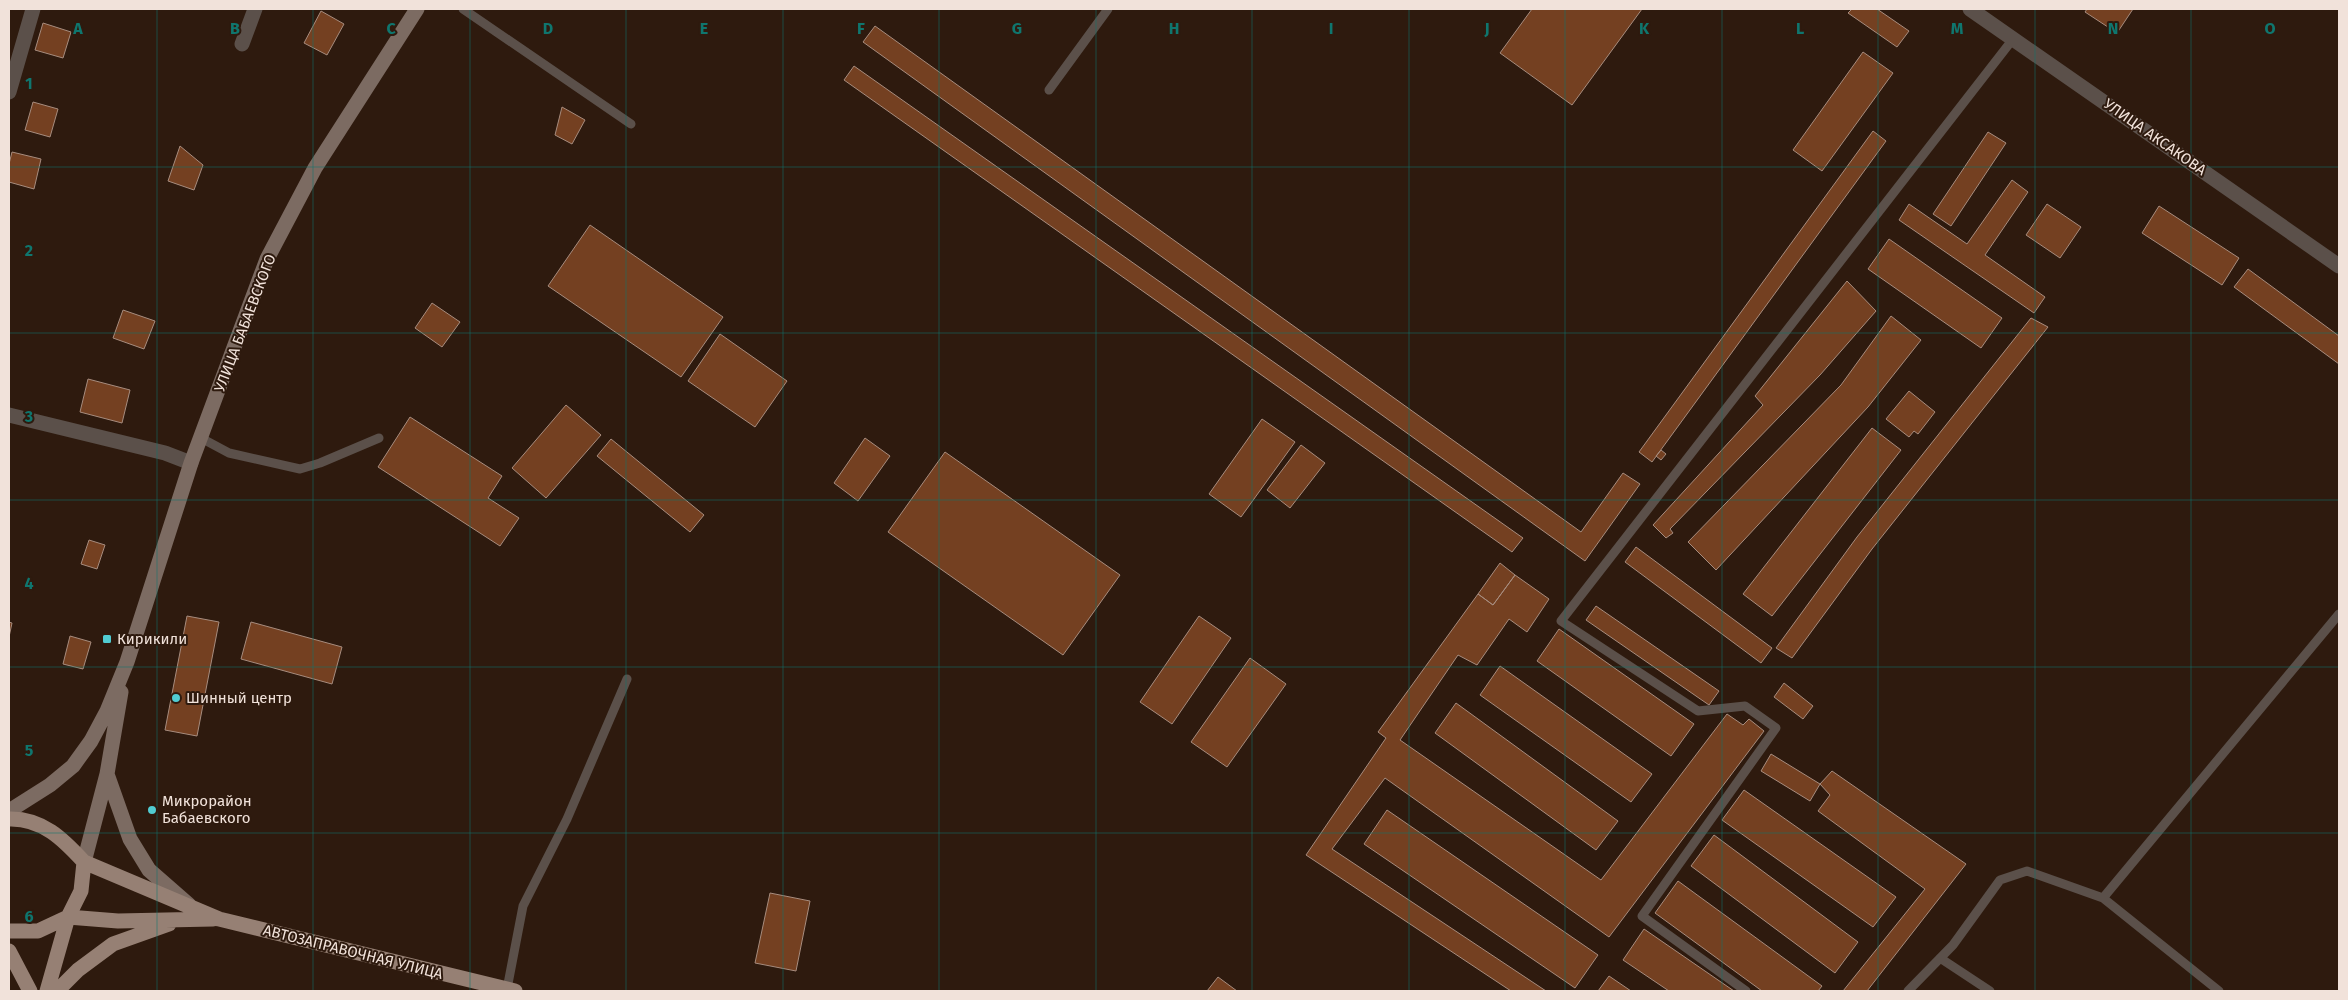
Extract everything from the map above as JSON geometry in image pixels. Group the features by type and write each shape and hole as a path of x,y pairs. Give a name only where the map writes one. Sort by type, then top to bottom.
{"main road":[{"name":"УЛИЦА БАБАЕВСКОГО","path":"127,662 191,463 267,259 315,168 417,9"},
{"path":"47,991 68,917 81,892 84,862 107,774 127,662"},
{"path":"9,811 50,785 73,766 91,741 107,711 127,662"},
{"path":"107,774 130,839 149,870 193,908"},
{"path":"9,819 23,818 44,826 65,841 84,862 219,919"},
{"path":"9,931 38,931 68,917 118,921 219,919"},
{"name":"АВТОЗАПРАВОЧНАЯ УЛИЦА","path":"219,919 510,991"},
{"path":"57,991 78,970 113,944 180,920"},
{"path":"9,951 30,991"}],"street":[{"path":"9,92 33,9"},
{"path":"242,44 254,9"},
{"name":"УЛИЦА АКСАКОВА","path":"1970,9 2339,266"},
{"path":"9,415 165,453 191,463"}],"lane":[{"path":"463,9 631,124"},
{"path":"1049,90 1108,9"},
{"path":"1746,991 1642,916 1776,728 1745,706 1698,711 1562,621 2013,38"},
{"path":"200,438 229,453 300,469 320,463 379,438"},
{"path":"2103,898 2339,614"},
{"path":"510,991 524,906 567,819 627,679"},
{"path":"1908,991 1953,945 2000,880 2027,871 2103,898 2219,991"},
{"path":"1940,958 1990,991"}],"building":[{"path":"1532,9 1642,9 1572,105 1500,53"},
{"path":"1852,9 1877,9 1909,31 1897,47 1848,13"},
{"path":"2087,9 2133,9 2117,33 2085,12"},
{"path":"321,11 344,24 327,55 304,43"},
{"path":"43,23 71,32 63,58 35,50"},
{"path":"875,26 1581,532 1623,473 1640,484 1585,561 863,42"},
{"path":"1863,52 1893,73 1822,171 1793,150"},
{"path":"854,66 1523,538 1512,552 844,80"},
{"path":"33,102 58,109 50,137 25,130"},
{"path":"562,107 585,120 572,144 555,135"},
{"path":"1873,131 1886,141 1652,462 1639,452"},
{"path":"1988,132 2006,143 1951,226 1933,214"},
{"path":"180,146 203,165 194,190 168,181"},
{"path":"12,152 41,159 34,189 9,182 9,164"},
{"path":"2012,180 2028,192 1985,255 2045,297 2034,313 1899,220 1909,204 1967,244"},
{"path":"2047,204 2081,227 2060,258 2026,235"},
{"path":"2159,206 2239,258 2222,285 2142,233"},
{"path":"590,225 723,317 681,377 548,286"},
{"path":"1889,239 2002,318 1981,348 1868,269"},
{"path":"2248,269 2339,336 2339,364 2234,287"},
{"path":"1847,281 1876,311 1820,375 1670,529 1673,533 1666,538 1653,525 1763,405 1755,396"},
{"path":"432,303 460,322 442,347 415,328"},
{"path":"123,310 155,321 144,349 113,338"},
{"path":"1891,316 1921,340 1868,407 1716,570 1688,542 1841,385"},
{"path":"2031,318 2048,327 1872,549 1792,658 1776,648 1857,537"},
{"path":"720,334 787,381 755,427 688,381"},
{"path":"88,379 130,390 122,423 80,412"},
{"path":"1909,391 1935,412 1918,434 1914,431 1909,437 1886,419"},
{"path":"566,405 601,435 546,498 512,468"},
{"path":"410,417 502,476 488,498 519,518 500,546 378,467"},
{"path":"1262,419 1295,442 1241,517 1209,494"},
{"path":"1872,428 1901,450 1772,616 1743,594"},
{"path":"865,438 890,456 858,501 834,483"},
{"path":"611,439 704,515 690,532 597,456"},
{"path":"1301,445 1325,463 1290,508 1267,490"},
{"path":"1661,450 1666,454 1661,460 1656,456"},
{"path":"945,452 1120,575 1063,655 888,532"},
{"path":"89,540 105,545 97,569 81,564"},
{"path":"1636,547 1772,648 1761,663 1625,562"},
{"path":"1500,563 1515,575 1493,605 1478,594"},
{"path":"1515,575 1549,599 1527,632 1509,619 1477,665 1458,655 1400,740 1601,880 1727,714 1743,725 1749,719 1764,731 1609,937 1385,778 1332,849 1546,991 1511,991 1306,855 1386,738 1378,732 1478,594 1493,605"},
{"path":"1596,606 1719,691 1709,705 1586,620"},
{"path":"187,616 219,622 197,736 165,730"},
{"path":"1199,616 1231,638 1172,724 1140,702"},
{"path":"9,622 12,623 9,637"},
{"path":"251,622 342,647 332,684 241,659"},
{"path":"1559,629 1694,724 1671,756 1537,661"},
{"path":"70,636 91,642 83,669 63,664"},
{"path":"1250,658 1286,684 1227,767 1191,742"},
{"path":"1500,666 1652,774 1631,802 1480,695"},
{"path":"1784,683 1813,706 1803,719 1774,697"},
{"path":"1456,703 1618,821 1596,850 1435,733"},
{"path":"1771,754 1820,784 1810,801 1761,771"},
{"path":"1832,771 1966,864 1867,991 1843,991 1925,889 1818,811 1830,795 1820,784"},
{"path":"1744,790 1896,897 1873,927 1722,820"},
{"path":"1387,810 1598,955 1575,988 1364,844"},
{"path":"1714,835 1858,942 1835,973 1691,866"},
{"path":"1678,881 1822,986 1818,991 1762,991 1655,913"},
{"path":"770,893 810,901 796,971 755,963"},
{"path":"1644,929 1734,991 1669,991 1623,960"},
{"path":"1609,976 1631,991 1598,991"},
{"path":"1218,977 1237,991 1207,991"}],"place":[{"name":"Кирикили","path":"107,639"},
{"name":"Шинный центр","path":"176,698"},
{"name":"Микрорайон Бабаевского","path":"152,810"}]}
